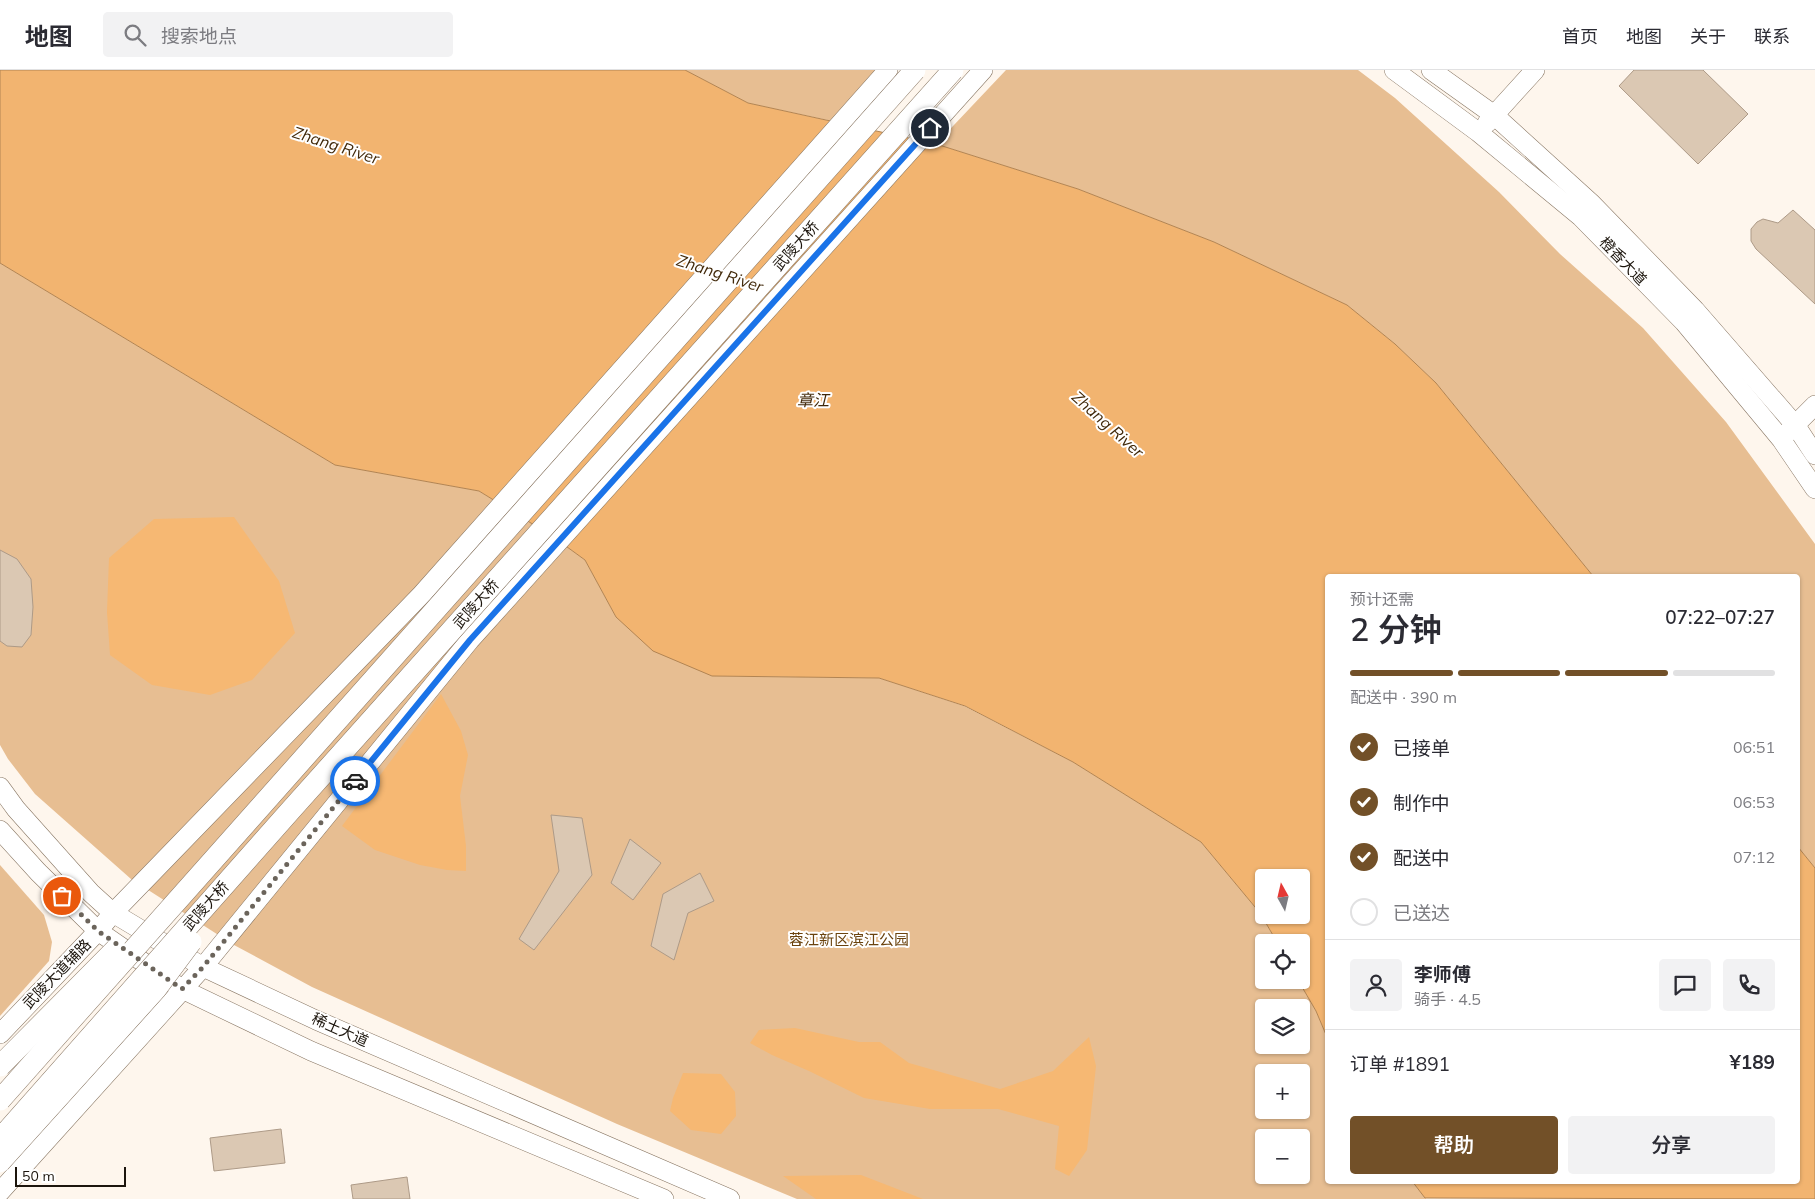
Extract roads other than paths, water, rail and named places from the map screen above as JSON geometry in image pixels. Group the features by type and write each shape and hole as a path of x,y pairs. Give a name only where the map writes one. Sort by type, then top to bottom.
{"main road":[{"name":"武陵大桥","path":"0,1100 915,70"},
{"name":"武陵大桥","path":"0,1139 290,811 953,70"},
{"path":"0,1066 272,794"},
{"path":"0,1162 156,989 290,811"}],"street":[{"name":"武陵大道辅路","path":"0,1034 113,913 422,594 888,70"},
{"path":"0,1192 203,967 470,640 983,70"},
{"name":"橙香大道","path":"1394,70 1478,132 1581,217 1684,322 1781,439 1815,489"},
{"name":"橙香大道","path":"1430,70 1494,115 1592,204 1682,296 1796,426 1814,451"},
{"path":"1478,132 1535,70"},
{"path":"1781,439 1815,405"},
{"path":"1797,464 1814,451"},
{"name":"稀土大道","path":"0,787 16,809 91,893 113,913 203,967 316,1020 730,1199"},
{"name":"稀土大道","path":"0,830 38,872 98,931 182,989 311,1051 664,1199"}],"water":[{"name":"章江","path":"0,70 685,70 748,103 936,144 1078,189 1214,242 1347,305 1395,344 1436,383 1591,574 1325,574 1325,1032 1310,999 1303,989 1310,989 1310,934 1272,934 1266,924 1310,924 1310,869 1255,869 1255,907 1201,842 1073,762 965,706 879,678 712,676 653,651 616,617 585,560 552,536 479,491 335,465 0,263"},
{"path":"1800,849 1815,868 1815,1199 1425,1198 1414,1184 1800,1184"}],"water label":[{"name":"Zhang River","path":"336,145"},
{"name":"Zhang River","path":"720,273"},
{"name":"Zhang River","path":"1108,424"}],"park label":[{"name":"蓉江新区滨江公园","path":"849,940"}]}
